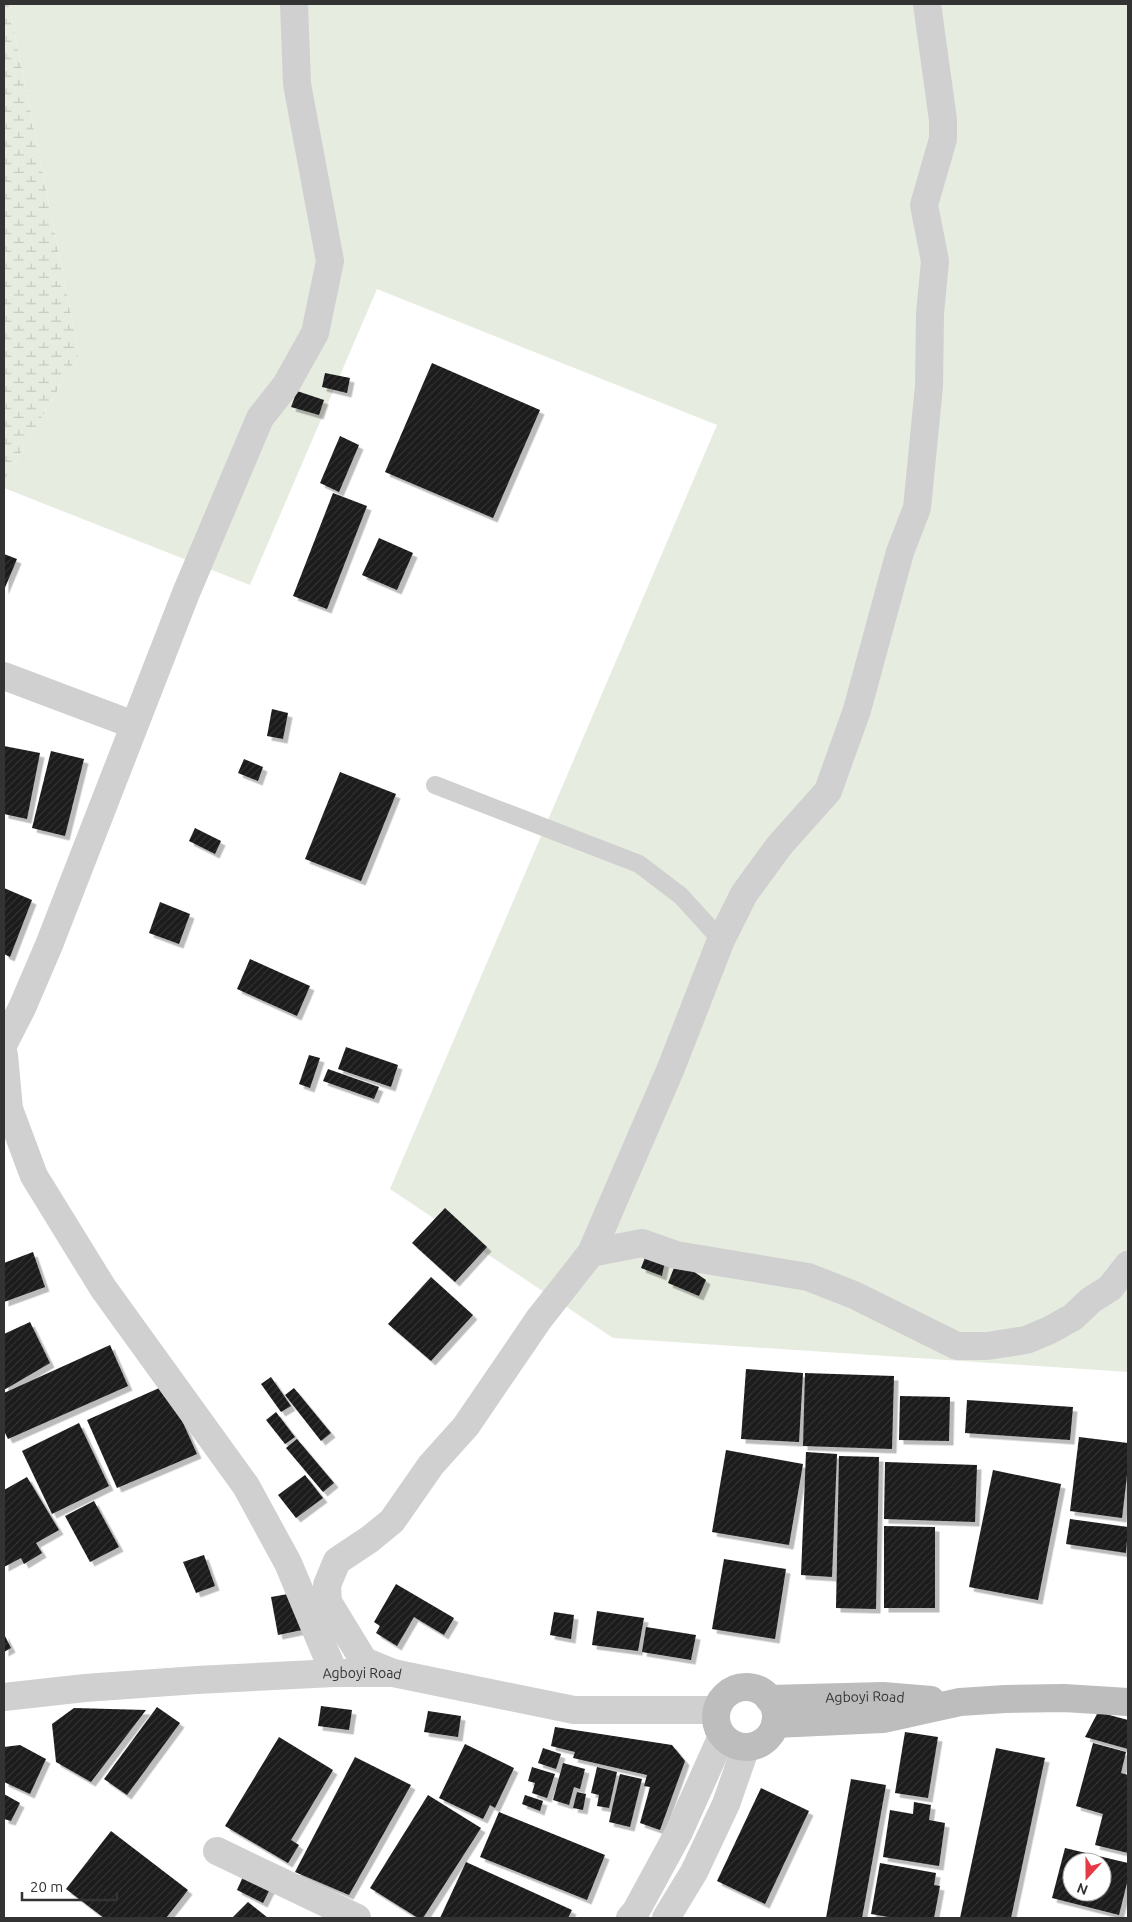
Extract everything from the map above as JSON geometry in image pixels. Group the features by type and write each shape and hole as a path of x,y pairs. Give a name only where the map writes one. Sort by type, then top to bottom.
{"main road":[{"path":"745,1687 759,1690 772,1711 769,1736 758,1744 728,1731 722,1698 732,1690 745,1687"},
{"name":"Agboyi Road","path":"772,1711 883,1696 960,1702 1064,1698 1128,1702"}],"street":[{"path":"4,1043 22,1008 49,945 186,593 260,418 286,385 315,333 330,261 297,84 294,4"},
{"path":"393,1672 364,1661 328,1602 327,1585 336,1561 370,1539 392,1521 431,1464 466,1426 539,1319 590,1254 671,1068 720,940 744,894 778,846 828,792 857,710 900,552 917,508 929,386 930,314 935,261 924,205 943,139 943,120 927,4"},
{"path":"4,676 134,725"},
{"path":"4,1055 9,1109 34,1176 103,1288 246,1486 288,1563 334,1673"},
{"path":"590,1254 642,1243 676,1255 808,1277 854,1295 957,1346 987,1346 1026,1340 1050,1330 1074,1317 1091,1300 1110,1288 1128,1265"},
{"name":"Agboyi Road","path":"4,1697 85,1688 334,1673 393,1672 574,1710 728,1731"},
{"path":"630,1918 636,1911 679,1832 728,1731"},
{"path":"666,1918 694,1872 726,1804 728,1731"},
{"path":"218,1851 357,1918"}],"lane":[{"path":"435,785 639,864 681,896 720,940"}],"green space":[{"path":"4,4 9,4 79,354 4,481"},
{"path":"9,4 1128,4 1128,1372 613,1338 390,1189 717,425 377,289 250,585 4,488 4,481 79,354"}],"building":[{"path":"432,363 540,410 493,518 385,472"},
{"path":"325,373 350,378 347,393 322,387"},
{"path":"297,391 324,400 319,415 291,407"},
{"path":"340,436 359,445 339,492 320,483"},
{"path":"333,493 367,506 327,609 293,596"},
{"path":"379,538 413,553 397,590 362,575"},
{"path":"4,554 17,559 4,590"},
{"path":"272,709 288,713 283,739 267,736"},
{"path":"4,746 40,753 27,819 4,814"},
{"path":"51,751 84,759 65,836 32,828"},
{"path":"244,759 263,767 258,781 238,773"},
{"path":"340,772 396,794 361,881 305,859"},
{"path":"195,828 221,841 215,854 189,841"},
{"path":"4,888 32,900 10,957 4,954"},
{"path":"160,902 190,914 179,944 149,933"},
{"path":"250,959 310,986 297,1016 237,989"},
{"path":"346,1047 398,1065 391,1087 338,1069"},
{"path":"309,1055 320,1058 310,1088 299,1084"},
{"path":"328,1069 379,1087 374,1099 323,1081"},
{"path":"445,1208 487,1247 455,1282 412,1243"},
{"path":"33,1252 45,1287 4,1302 4,1263"},
{"path":"646,1255 665,1261 662,1276 641,1268"},
{"path":"677,1260 706,1280 699,1296 668,1283"},
{"path":"431,1277 473,1315 431,1361 388,1324"},
{"path":"30,1322 50,1363 4,1390 4,1334"},
{"path":"110,1345 128,1386 8,1439 4,1431 4,1393"},
{"path":"746,1369 803,1373 799,1442 741,1439"},
{"path":"805,1373 894,1376 892,1449 803,1446"},
{"path":"271,1377 291,1406 281,1412 261,1384"},
{"path":"166,1385 197,1454 117,1488 87,1420"},
{"path":"294,1388 331,1433 321,1441 285,1395"},
{"path":"900,1396 950,1397 949,1441 899,1440"},
{"path":"967,1400 1073,1407 1070,1440 965,1433"},
{"path":"276,1412 295,1437 285,1444 266,1420"},
{"path":"79,1423 109,1486 52,1514 22,1451"},
{"path":"1079,1437 1128,1443 1128,1467 1122,1518 1070,1511"},
{"path":"297,1439 334,1483 323,1492 286,1448"},
{"path":"726,1450 803,1464 789,1545 712,1532"},
{"path":"806,1452 837,1454 832,1577 801,1575"},
{"path":"839,1456 879,1457 876,1609 836,1608"},
{"path":"885,1462 977,1465 975,1522 884,1519"},
{"path":"993,1470 1061,1484 1038,1600 969,1587"},
{"path":"305,1475 323,1498 296,1518 278,1495"},
{"path":"27,1477 59,1530 36,1543 42,1553 24,1564 21,1558 4,1567 4,1490"},
{"path":"94,1501 119,1547 90,1562 65,1516"},
{"path":"1070,1519 1128,1527 1126,1553 1066,1544"},
{"path":"884,1526 935,1527 935,1608 884,1608"},
{"path":"204,1555 215,1586 196,1593 183,1562"},
{"path":"724,1559 786,1569 775,1639 712,1629"},
{"path":"396,1584 454,1618 444,1635 414,1617 397,1646 376,1633 380,1626 374,1622"},
{"path":"294,1593 302,1630 278,1635 271,1597"},
{"path":"597,1611 644,1618 638,1651 592,1645"},
{"path":"554,1612 574,1615 571,1639 550,1635"},
{"path":"646,1627 696,1635 691,1660 642,1652"},
{"path":"4,1634 11,1648 4,1652"},
{"path":"321,1706 352,1710 349,1730 318,1726"},
{"path":"157,1707 180,1723 127,1795 104,1779"},
{"path":"74,1708 146,1710 91,1782 56,1762 52,1724"},
{"path":"428,1711 461,1716 458,1737 424,1732"},
{"path":"1098,1712 1128,1720 1128,1749 1085,1737"},
{"path":"555,1727 672,1745 685,1761 660,1830 640,1823 650,1787 644,1786 647,1775 573,1758 575,1752 551,1746"},
{"path":"905,1732 938,1737 928,1798 895,1793"},
{"path":"279,1737 333,1770 291,1840 299,1845 288,1863 225,1826"},
{"path":"1093,1743 1126,1752 1121,1773 1128,1775 1128,1853 1095,1845 1103,1814 1076,1806"},
{"path":"465,1744 514,1768 495,1808 490,1805 483,1819 439,1798"},
{"path":"20,1745 46,1759 30,1794 4,1782 4,1747"},
{"path":"543,1748 561,1754 556,1769 538,1763"},
{"path":"996,1748 1045,1758 1011,1918 960,1918"},
{"path":"355,1757 411,1785 349,1895 295,1872"},
{"path":"563,1763 585,1769 580,1789 574,1787 569,1805 553,1800"},
{"path":"532,1767 555,1774 547,1798 532,1793 535,1783 528,1781"},
{"path":"597,1767 617,1772 609,1808 597,1806 599,1795 591,1793"},
{"path":"620,1774 642,1779 630,1827 609,1822"},
{"path":"851,1779 886,1785 862,1918 826,1918"},
{"path":"761,1788 809,1811 765,1904 717,1881"},
{"path":"577,1792 586,1794 583,1810 573,1808"},
{"path":"4,1794 20,1803 11,1821 4,1819"},
{"path":"428,1795 481,1828 423,1918 418,1918 370,1888"},
{"path":"525,1795 543,1801 540,1811 522,1804"},
{"path":"914,1802 931,1805 929,1820 945,1823 939,1866 883,1857 890,1810 913,1814"},
{"path":"499,1812 605,1855 587,1900 480,1857"},
{"path":"111,1831 188,1890 166,1918 104,1918 66,1889"},
{"path":"1065,1848 1082,1852 1064,1852"},
{"path":"1112,1859 1128,1863 1128,1879 1119,1915 1068,1902 1112,1902"},
{"path":"1062,1860 1062,1901 1052,1898"},
{"path":"466,1862 572,1910 568,1918 440,1918"},
{"path":"880,1863 936,1873 934,1885 940,1886 934,1918 894,1918 871,1914"},
{"path":"245,1872 272,1885 263,1903 237,1890"},
{"path":"248,1902 268,1918 232,1918"}]}
